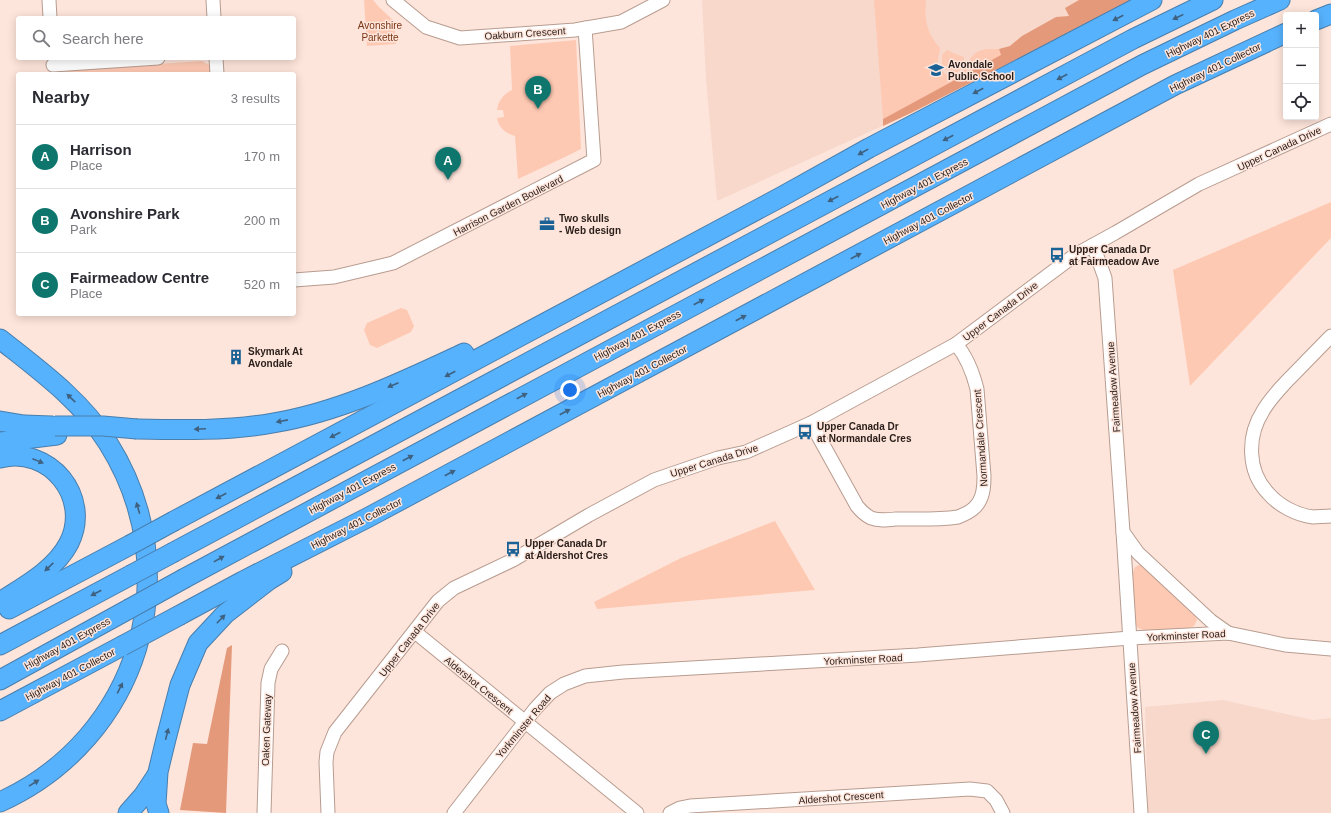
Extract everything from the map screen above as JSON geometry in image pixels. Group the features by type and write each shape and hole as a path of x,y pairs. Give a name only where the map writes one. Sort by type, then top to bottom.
{"highway":[{"path":"0,614 781,197 869,148 1152,0"},
{"path":"0,645 1097,58 1213,0"},
{"name":"Highway 401 Express","path":"0,680 185,578 1142,65 1280,0"},
{"path":"1319,19 1331,14"},
{"name":"Highway 401 Collector","path":"0,711 243,581 367,518 1175,85 1283,34"},
{"path":"0,442 56,430 103,426 137,429 201,430 264,424 297,418 360,398 456,356 523,324 731,214 781,197"},
{"path":"0,338 48,377 75,402 98,428 114,452 128,480 138,510 146,551 148,586 140,640 123,682 104,716 80,745 53,770 26,788 0,802"},
{"path":"0,421 56,430"},
{"path":"0,458 14,456 28,457 45,464 55,471 65,482 70,491 75,519 70,540 61,555 37,578 0,602"},
{"path":"159,813 156,804 158,772 180,685 198,643 225,614 269,580 367,518"},
{"path":"128,813 143,796 158,772"}],"street":[{"path":"49,0 50,16"},
{"path":"213,0 214,16"},
{"name":"Oakburn Crescent","path":"392,0 426,27 460,38 585,28 621,22 663,0"},
{"name":"Harrison Garden Boulevard","path":"296,280 334,277 393,263 594,160 585,28"},
{"path":"53,66 132,60"},
{"path":"216,60 217,72"},
{"name":"Upper Canada Drive","path":"328,813 326,762 327,752 335,732 438,601 454,588 513,560 633,491 667,474 718,458 746,452 811,423 956,344 1075,255 1199,184 1331,124"},
{"name":"Fairmeadow Avenue","path":"1093,245 1105,278 1141,813"},
{"path":"1331,336 1274,396 1263,411 1255,432 1251,456 1260,485 1277,503 1313,517 1331,516"},
{"name":"Normandale Crescent","path":"811,423 858,506 863,513 870,518 881,520 914,520 958,516 968,513 975,508 980,499 984,489 984,476 977,389 974,376 964,355 956,344"},
{"path":"1123,532 1138,553 1211,621 1228,633"},
{"name":"Aldershot Crescent","path":"415,632 637,813"},
{"name":"Yorkminster Road","path":"454,813 535,709 550,693 564,684 585,676 933,654 1130,638 1228,633 1284,645 1331,649"},
{"name":"Oaken Gateway","path":"264,813 268,683 271,669 282,651"},
{"name":"Aldershot Crescent","path":"670,813 680,808 690,806 970,789 987,791 996,800 1003,813"}],"shaded area":[{"path":"702,0 1130,0 911,113 717,201 706,79"},
{"path":"1079,0 1134,0 883,126 883,119 1001,55 999,49 1010,46 1022,36 1056,17 1069,16 1065,8"},
{"path":"232,645 226,813 180,810 193,743 207,744 227,648"},
{"path":"1223,700 1313,720 1331,718 1331,813 1148,813 1145,707"}],"green space":[{"name":"Avonshire Parkette","path":"364,0 373,0 394,21 396,44 367,46"},
{"path":"874,0 926,0 927,26 929,32 940,48 938,64 943,72 949,76 959,74 977,52 988,49 999,49 1002,55 883,119"},
{"path":"576,40 581,149 518,179 515,136 503,130 499,125 497,118 504,117 503,110 497,110 502,98 512,90 510,46"},
{"path":"947,50 964,57 964,65 958,72 949,72 942,66 942,55"},
{"path":"202,61 209,65 211,72 66,72 73,70"},
{"path":"1331,202 1331,238 1190,386 1173,270"},
{"path":"401,308 407,310 414,326 411,332 377,348 370,345 364,330 367,323"},
{"path":"775,521 815,590 597,609 594,602 681,558"},
{"path":"1141,564 1195,615 1197,620 1194,626 1190,628 1146,631 1138,628 1135,624 1132,574 1135,567"}],"place":[{"name":"Avondale Public School","path":"936,70"},
{"name":"Avonshire Park","path":"538,109"},
{"name":"Harrison","path":"448,180"},
{"name":"Two skulls - Web design","path":"547,224"},
{"name":"Upper Canada Dr at Fairmeadow Ave","path":"1057,255"},
{"name":"Skymark At Avondale","path":"236,357"},
{"name":"Upper Canada Dr at Normandale Cres","path":"805,432"},
{"name":"Upper Canada Dr at Aldershot Cres","path":"513,549"},
{"name":"Fairmeadow Centre","path":"1206,754"}]}
